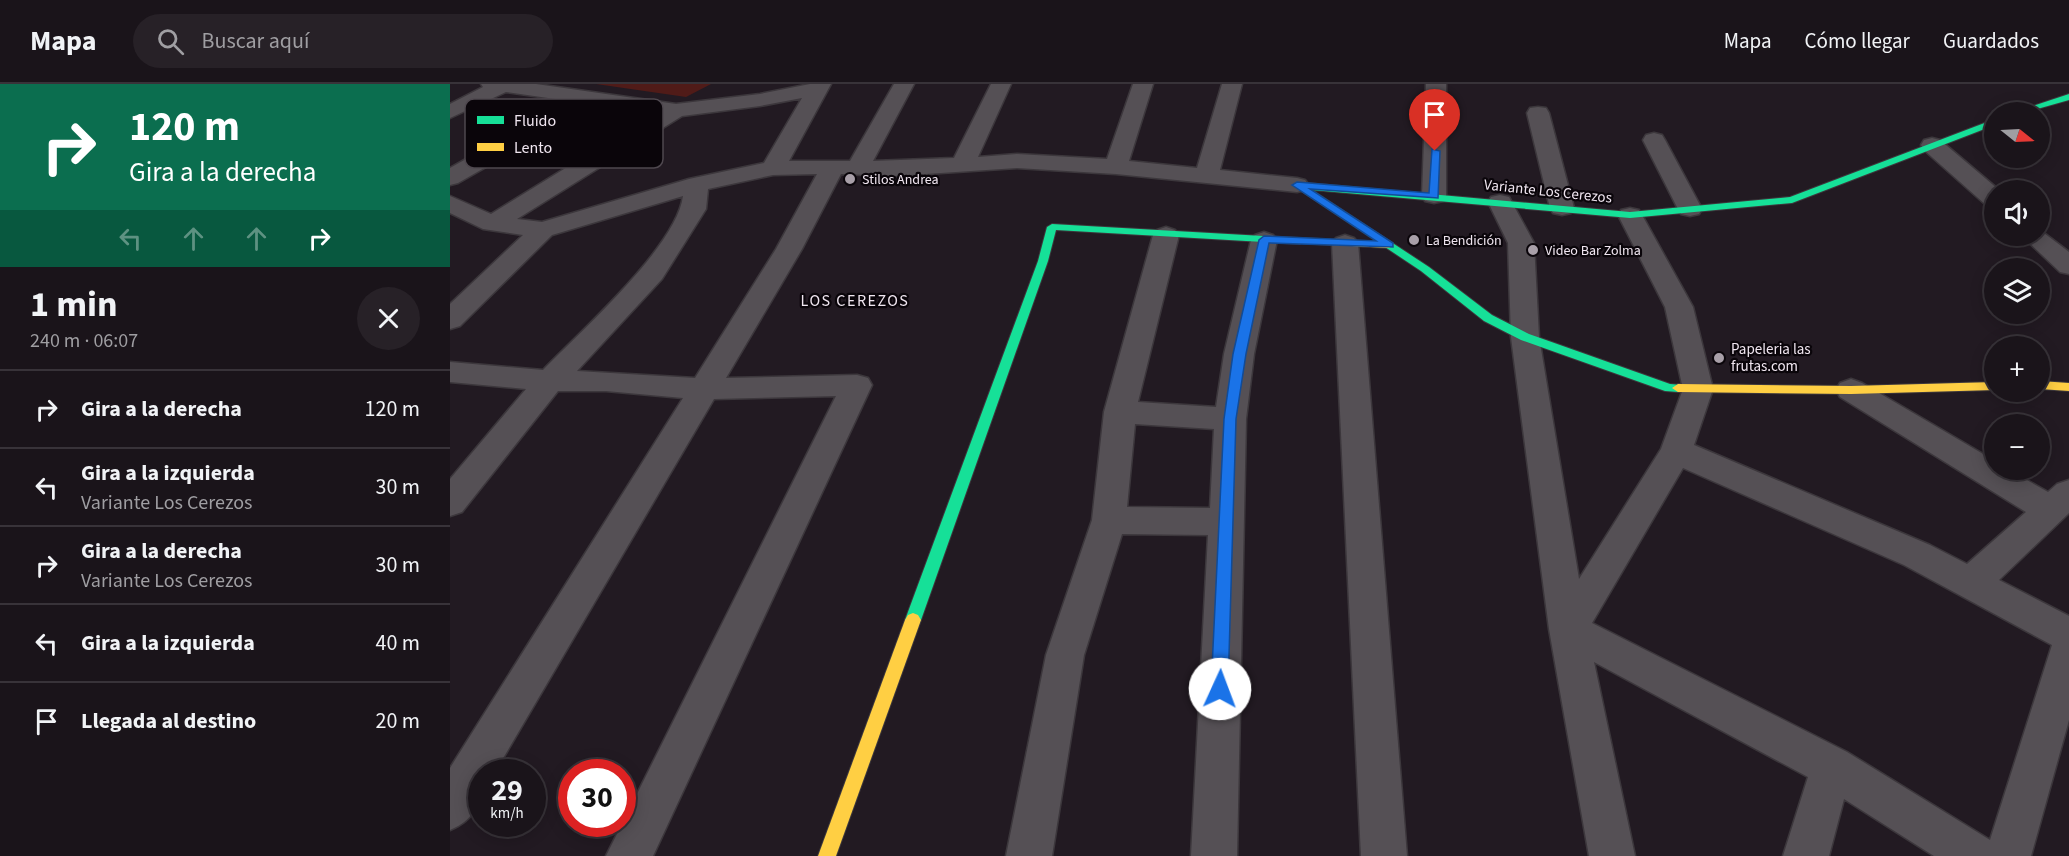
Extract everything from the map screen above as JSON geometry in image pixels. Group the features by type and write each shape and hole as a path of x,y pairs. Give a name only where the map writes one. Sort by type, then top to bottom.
{"street":[{"path":"450,808 789,249 904,84"},
{"path":"962,165 1001,84"},
{"path":"1116,167 1143,84"},
{"path":"1207,175 1232,84"},
{"path":"1434,196 1436,84"},
{"path":"472,99 496,85 597,99"},
{"path":"772,168 819,87"},
{"path":"663,108 676,110 760,100 819,87"},
{"path":"2050,103 2069,97"},
{"path":"450,112 465,103"},
{"path":"663,118 676,110"},
{"path":"1538,113 1562,208"},
{"name":"Variante Los Cerezos","path":"1297,185 1630,215 1792,200 1849,180 1984,126"},
{"path":"1654,140 1690,209"},
{"path":"1932,145 1984,190"},
{"path":"452,205 492,224 543,230 697,183 772,168 895,169 1017,161 1116,167 1297,185 1389,245 1488,318 1525,337 1669,388 1752,387 1851,390 1984,386"},
{"path":"450,178 468,168"},
{"path":"492,224 582,168"},
{"path":"450,503 550,381 652,273 694,209 697,183"},
{"path":"1500,202 1521,243 1525,337 1568,629 1612,856"},
{"path":"1568,629 1676,451 1698,389 1679,308 1630,215"},
{"path":"827,856 1043,261 1052,227 1166,235 1389,245"},
{"path":"450,320 543,230"},
{"path":"1029,856 1065,655 1109,520 1120,412 1166,235"},
{"path":"1214,856 1230,419 1239,354 1264,240"},
{"path":"1345,243 1384,856"},
{"path":"2046,246 2069,266"},
{"path":"450,372 550,381 606,381 704,388 857,385 629,856"},
{"path":"1851,390 2059,502 1970,584"},
{"path":"1120,412 1230,419"},
{"path":"1676,451 1917,555 2069,635"},
{"path":"1109,520 1226,522"},
{"path":"1568,629 1832,767 1975,856"},
{"path":"2008,856 2069,651"},
{"path":"1806,856 1832,767"}],"shaded area":[{"path":"596,84 711,84 686,97"}],"traffic: fast":[{"path":"2050,103 2069,97"},
{"path":"1301,186 1630,215 1792,200 1984,126"},
{"path":"1297,185 1337,209 1425,269 1488,318 1525,337 1669,388 1678,388"},
{"path":"913,620 1043,261 1052,227 1300,241"}],"traffic: slow":[{"path":"1300,241 1389,245"},
{"path":"1678,388 1851,390 1984,386"},
{"path":"2050,386 2069,387"},
{"path":"827,856 913,620"}],"place":[{"name":"Stilos Andrea","path":"850,179"},
{"name":"La Bendición","path":"1414,240"},
{"name":"Video Bar Zolma","path":"1533,250"},
{"name":"Papeleria las frutas.com","path":"1719,358"}],"district":[{"name":"LOS CEREZOS","path":"855,300"}],"route":[{"path":"1220,689 1230,419 1239,354 1264,240 1389,245 1297,185 1434,196 1435,151"}]}
